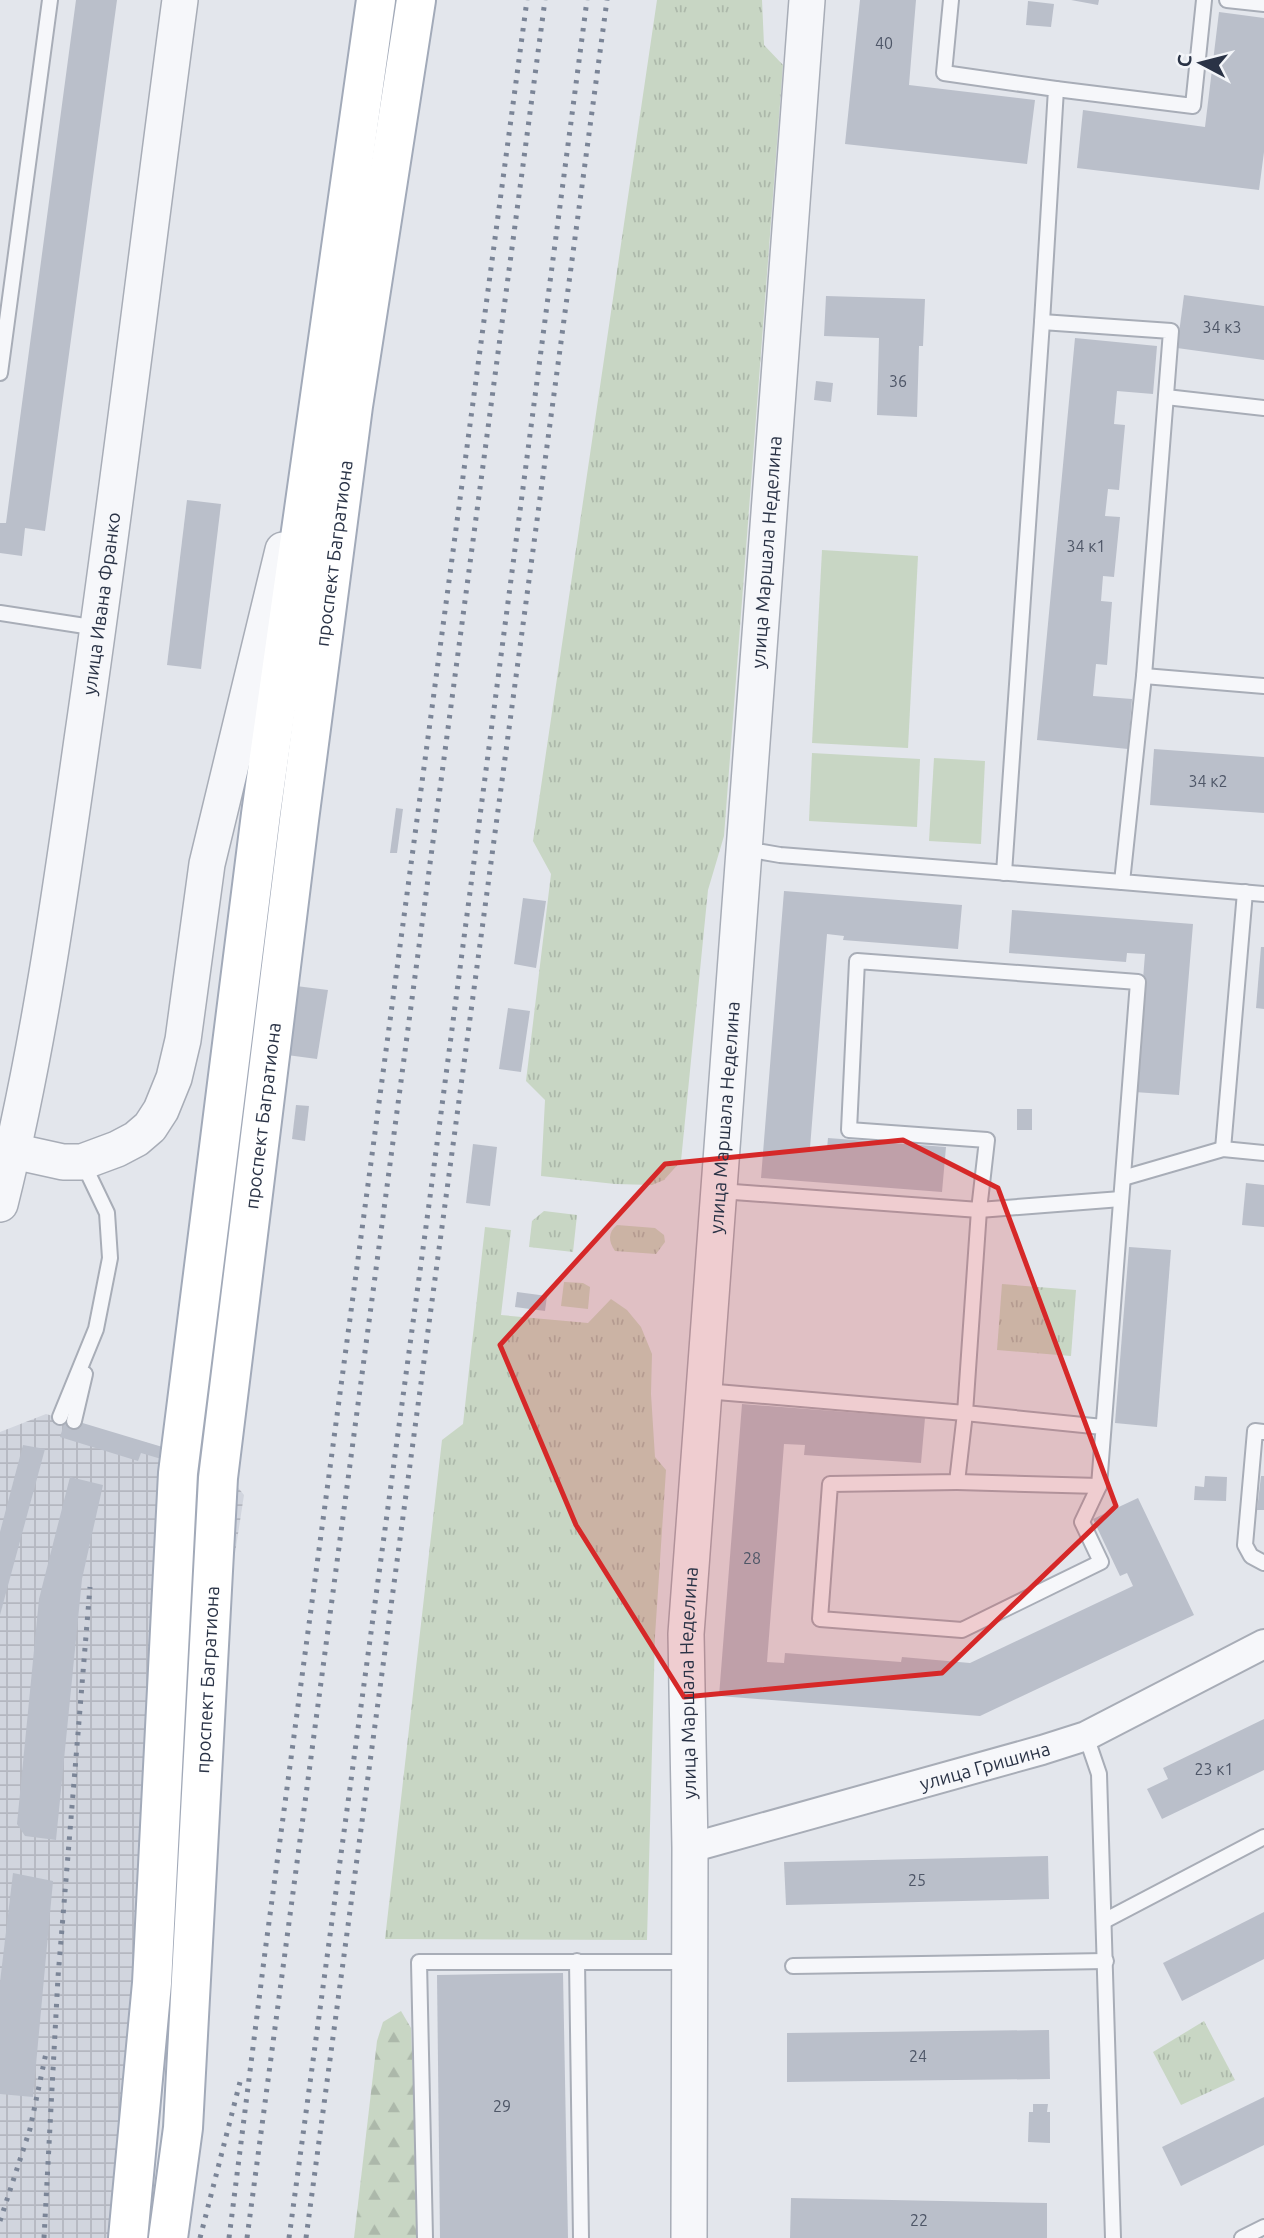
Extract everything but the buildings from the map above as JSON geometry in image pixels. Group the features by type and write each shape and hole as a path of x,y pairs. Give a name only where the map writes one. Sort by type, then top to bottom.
{"main road":[{"name":"проспект Багратиона","path":"128,2238 152,1983 178,1473 261,814 376,0"},
{"name":"проспект Багратиона","path":"168,2238 186,2089 218,1478 353,407 416,0"}],"street":[{"name":"улица Ивана Франко","path":"0,1204 7,1150 28,1078 61,889 180,0"},
{"name":"улица Маршала Неделина","path":"689,2238 690,1848 686,1633 807,0"},
{"path":"7,1150 63,1162 82,1161 117,1149 150,1127 161,1110 174,1078 183,1040 207,863 318,399"},
{"name":"улица Гришина","path":"690,1848 1086,1736 1264,1644"}],"lane":[{"path":"0,373 50,0"},
{"path":"951,0 944,73 1193,106 1204,0"},
{"path":"1227,0 1264,4"},
{"path":"1004,873 1056,89"},
{"path":"1042,322 1171,331 1144,676 1122,883"},
{"path":"1166,397 1264,408"},
{"path":"0,613 98,628"},
{"path":"1144,676 1264,686"},
{"path":"745,849 780,855 1264,894"},
{"path":"1223,1149 1244,892"},
{"path":"957,1482 987,1140 849,1130 857,961 1138,982 1100,1486 1082,1522 1101,1562 962,1630 820,1619 830,1484 957,1482 1100,1486"},
{"path":"1123,1178 1223,1149 1264,1153"},
{"path":"67,1419 96,1329 110,1258 107,1213 82,1161"},
{"path":"720,1191 979,1210 1121,1199"},
{"path":"705,1391 1103,1427"},
{"path":"1264,1432 1255,1431 1245,1545 1251,1556 1264,1563"},
{"path":"1086,1736 1099,1774 1113,2238"},
{"path":"1104,1921 1264,1837"},
{"path":"577,1961 581,2238"},
{"path":"793,1966 1106,1961"},
{"path":"425,2238 419,1962 690,1962"},
{"path":"1242,2238 1264,2227"}],"highlighted area":[{"path":"903,1140 998,1188 1116,1506 942,1673 684,1697 576,1525 500,1345 665,1164"}],"shaded area":[{"path":"46,1414 238,1469 236,1485 244,1495 155,2073 120,2238 0,2238 0,1432"}],"green space":[{"path":"657,0 762,0 764,45 783,65 724,836 708,890 681,1161 664,1180 652,1185 541,1176 545,1100 526,1081 551,874 533,841"},
{"path":"822,550 918,556 908,748 812,743"},
{"path":"812,753 920,759 917,827 809,821"},
{"path":"934,758 985,761 981,844 929,841"},
{"path":"544,1211 577,1215 573,1252 529,1247 532,1221"},
{"path":"617,1225 655,1228 664,1235 665,1242 656,1254 615,1251 610,1237"},
{"path":"485,1227 511,1230 501,1315 588,1323 611,1299 627,1310 641,1327 652,1354 651,1394 655,1457 666,1470 655,1636 647,1940 385,1939 442,1440 463,1424"},
{"path":"564,1282 583,1283 590,1287 588,1309 561,1306"},
{"path":"1002,1284 1076,1290 1071,1356 997,1350"},
{"path":"401,2011 411,2028 419,2238 354,2238 377,2041 383,2022"},
{"path":"1204,2021 1235,2080 1181,2105 1153,2052"}],"railway":[{"path":"229,2238 527,0"},
{"path":"247,2238 545,0"},
{"path":"289,2238 430,1197 587,0"},
{"path":"306,2238 607,0"},
{"path":"44,2238 58,1977 90,1587"},
{"path":"0,2221 30,2129 46,2053"},
{"path":"200,2238 240,2082"}]}
